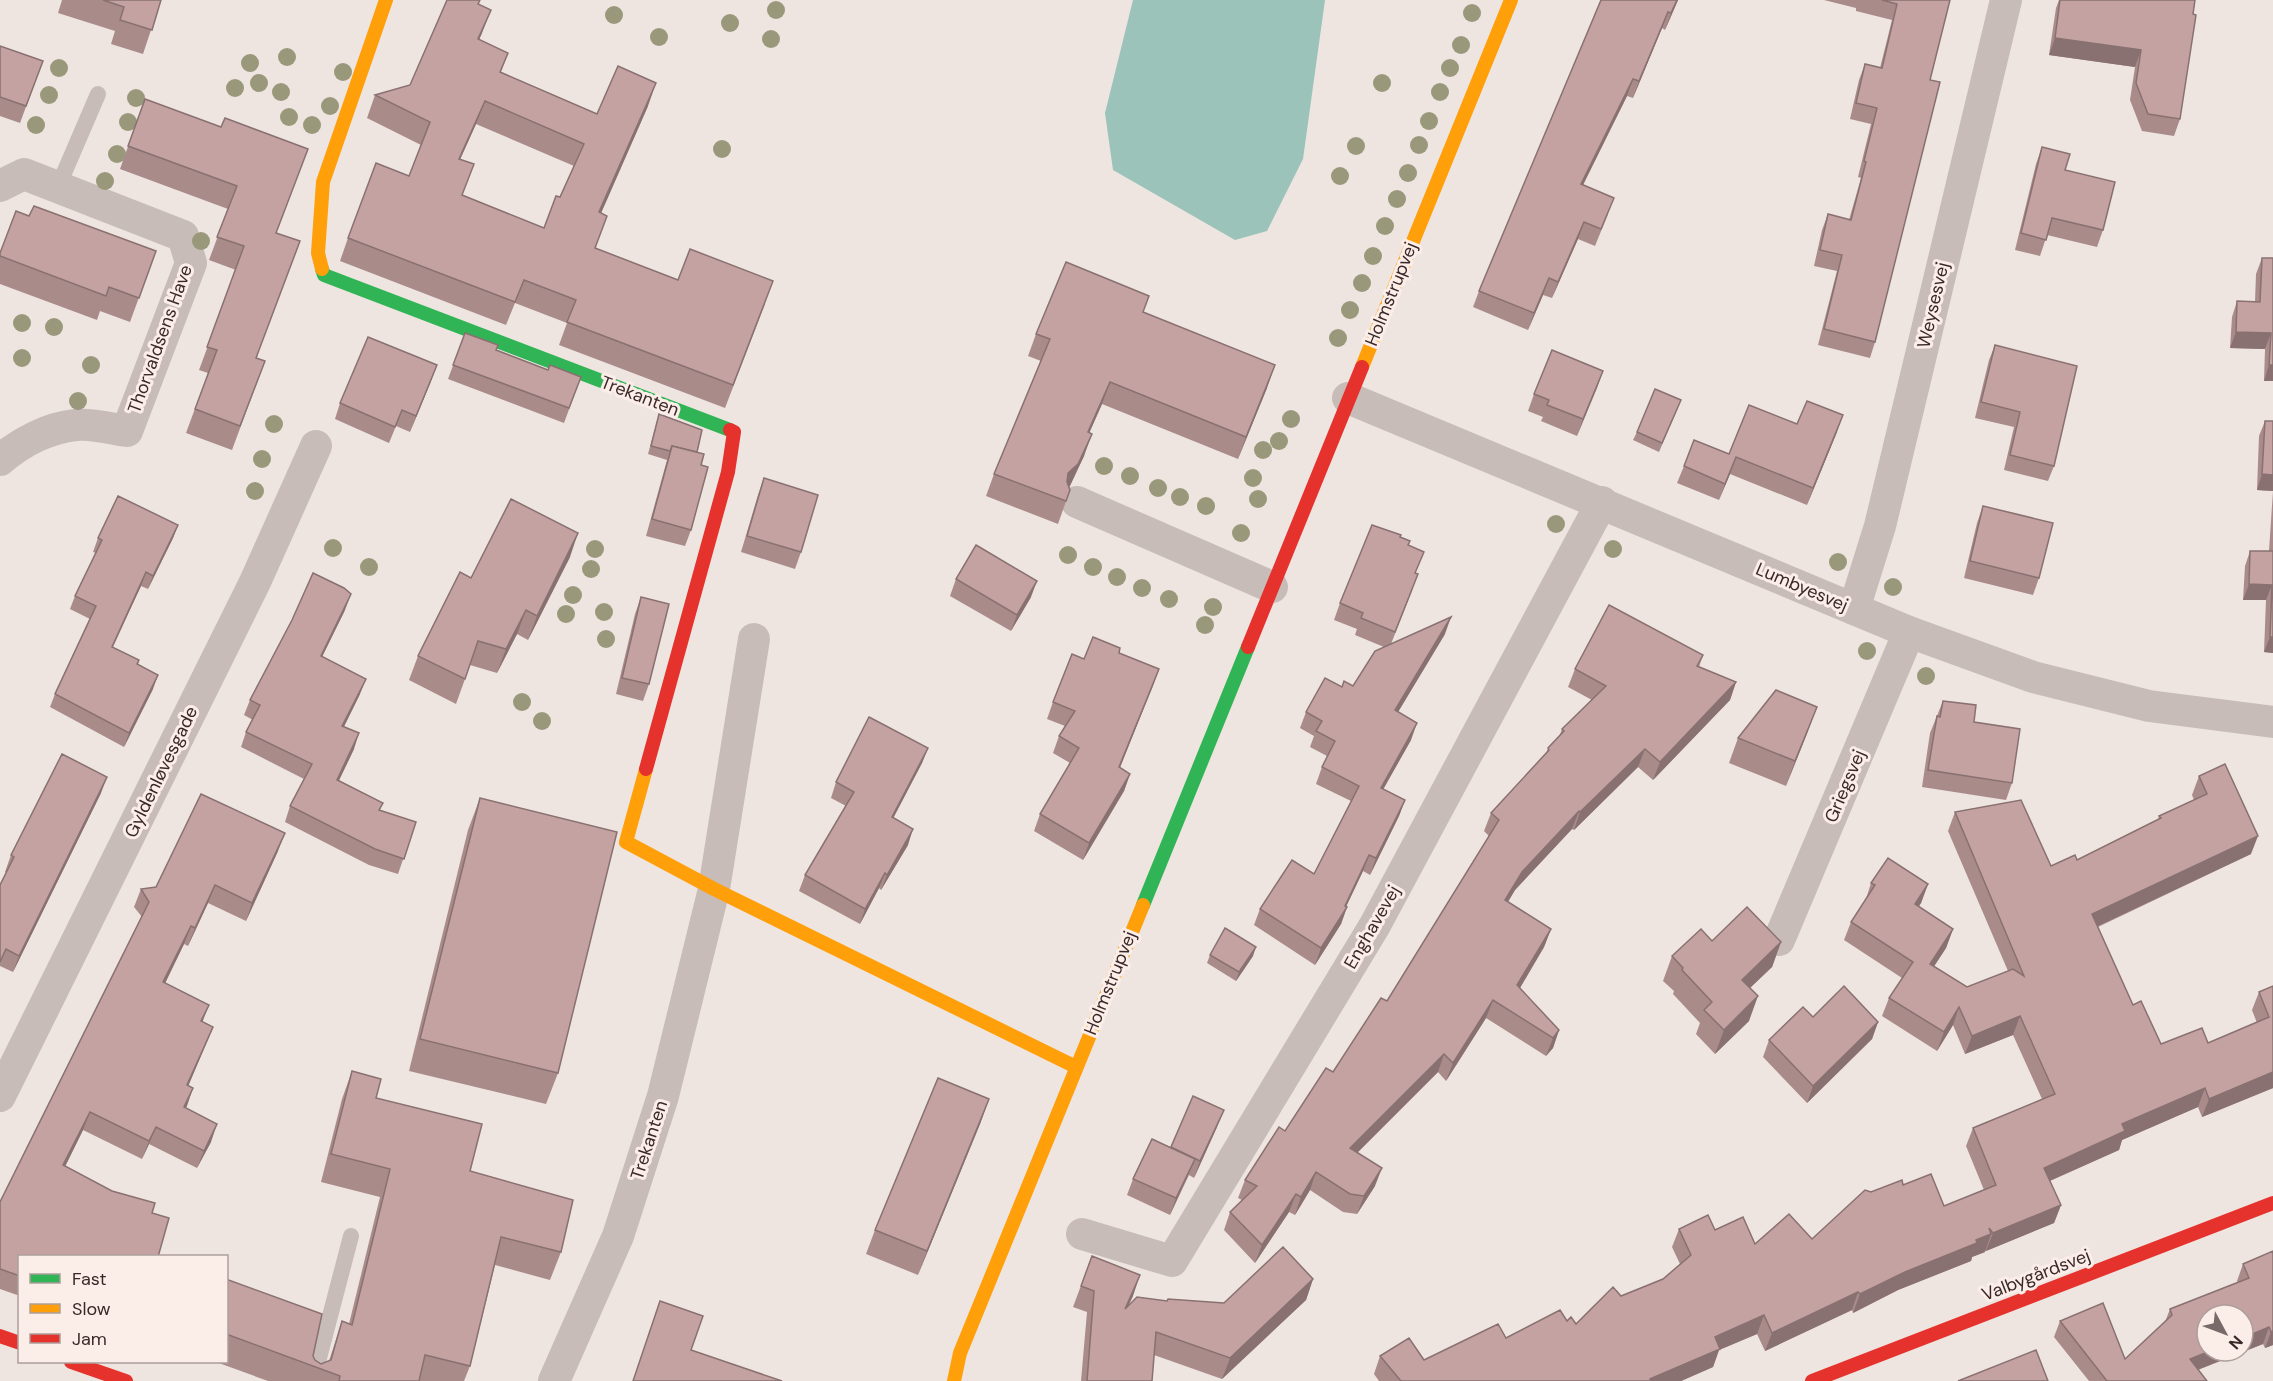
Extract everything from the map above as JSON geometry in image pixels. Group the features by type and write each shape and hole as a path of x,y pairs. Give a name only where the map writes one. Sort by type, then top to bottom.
{"street":[{"name":"Trekanten","path":"386,0 323,182 318,253 324,275 734,432 728,472 626,842 714,889 1077,1067"},
{"name":"Holmstrupvej","path":"954,1381 960,1353 1511,0"},
{"name":"Weysesvej","path":"1854,609 1880,526 2006,0"},
{"name":"Thorvaldsens Have","path":"0,186 24,174 183,236 191,263 127,431 77,424 44,433 16,446 0,460"},
{"name":"Lumbyesvej","path":"1348,398 1910,632 2033,677 2149,706 2273,722"},
{"name":"Gyldenløvesgade","path":"0,1096 255,582 316,446"},
{"path":"1077,502 1272,587"},
{"name":"Enghavevej","path":"1082,1234 1172,1261 1375,925 1602,502"},
{"name":"Griegsvej","path":"1779,940 1910,632"},
{"name":"Trekanten","path":"554,1381 622,1226 663,1096 714,889 754,639"},
{"name":"Valbygårdsvej","path":"1812,1381 2273,1203"},
{"path":"0,1336 18,1342"},
{"path":"74,1363 126,1381"}],"lane":[{"path":"58,187 98,94"},
{"path":"314,1381 351,1236"}],"water":[{"path":"1133,0 1325,0 1303,159 1267,231 1235,240 1113,170 1105,113"}],"building":[{"path":"103,0 161,0 152,30 120,20 124,7"},
{"path":"447,0 480,0 478,4 491,10 478,39 508,53 500,72 597,114 618,66 656,83 599,212 607,216 595,248 678,280 690,249 773,281 733,385 567,322 576,300 524,280 515,302 348,238 376,163 409,176 430,122 375,95 410,85","holes":["485,101 584,144 560,197 556,196 544,228 462,195 474,164 459,159"]},
{"path":"1601,0 1677,0 1671,13 1668,12 1639,81 1633,79 1581,184 1614,198 1601,229 1584,222 1558,282 1549,278 1534,313 1479,291"},
{"path":"1882,0 1950,0 1930,80 1940,82 1875,342 1824,329 1842,255 1820,250 1828,214 1851,220 1866,162 1864,161 1877,108 1856,103 1865,64 1882,68 1897,4"},
{"path":"2060,0 2195,0 2193,14 2196,15 2180,119 2148,114 2136,83 2141,50 2055,38"},
{"path":"0,46 43,61 26,106 0,97"},
{"path":"145,99 221,127 225,118 308,149 276,233 300,241 256,358 265,361 240,426 195,409 217,350 207,347 244,246 217,237 237,186 128,146"},
{"path":"2042,147 2070,154 2065,170 2115,182 2103,230 2052,218 2046,240 2021,233"},
{"path":"34,206 156,251 139,298 109,287 106,296 0,256 16,211 29,216"},
{"path":"2262,258 2273,258 2273,365 2269,365 2271,333 2236,332 2237,301 2260,302"},
{"path":"1066,262 1149,296 1143,312 1275,365 1246,437 1110,382 1088,432 1092,434 1078,464 1068,473 1067,482 1070,490 1066,501 994,474 1050,339 1036,334"},
{"path":"465,333 498,345 496,350 548,370 550,365 581,377 569,408 453,365"},
{"path":"368,337 437,365 416,416 402,410 395,427 340,403"},
{"path":"1995,345 2077,366 2054,466 2010,455 2020,412 1981,402"},
{"path":"1552,350 1603,371 1583,419 1547,405 1549,400 1534,394"},
{"path":"1655,389 1681,400 1662,443 1637,432"},
{"path":"1807,401 1843,415 1813,488 1736,457 1725,484 1684,466 1694,440 1729,454 1749,405 1797,424"},
{"path":"659,414 702,430 697,452 672,446 670,451 651,446"},
{"path":"2265,421 2273,421 2273,475 2262,474"},
{"path":"672,446 704,454 701,465 708,467 691,530 652,519"},
{"path":"764,478 818,495 801,552 747,536"},
{"path":"118,496 178,525 153,576 146,572 112,647 139,660 137,664 158,675 129,733 55,694 96,606 75,596 102,540 98,538"},
{"path":"511,499 578,533 537,616 526,610 506,649 478,641 465,679 418,656 460,572 471,578"},
{"path":"1983,506 2053,523 2039,578 1970,561"},
{"path":"1372,525 1401,535 1400,537 1410,541 1408,545 1424,552 1415,573 1418,574 1395,632 1361,618 1363,613 1340,603"},
{"path":"976,545 1037,581 1017,615 956,579"},
{"path":"2250,551 2273,551 2273,637 2270,637 2272,585 2249,584"},
{"path":"313,573 344,588 351,594 321,656 366,679 342,726 359,733 337,780 383,803 379,810 416,822 404,859 375,849 290,806 312,764 246,732 260,705 250,700 292,620"},
{"path":"641,597 669,604 649,684 622,678"},
{"path":"1609,605 1703,655 1697,666 1736,682 1660,762 1645,749 1579,811 1522,872 1505,900 1551,929 1517,985 1559,1030 1553,1038 1493,1000 1453,1063 1444,1054 1350,1148 1382,1168 1364,1196 1350,1194 1316,1172 1301,1197 1296,1194 1262,1245 1230,1212 1257,1186 1245,1180 1279,1127 1285,1131 1326,1068 1333,1072 1381,998 1387,1001 1499,820 1491,813 1549,750 1548,748 1564,731 1562,729 1606,686 1575,669"},
{"path":"1451,617 1395,710 1417,723 1381,788 1405,800 1376,858 1369,855 1345,906 1347,907 1321,948 1260,909 1292,860 1314,874 1359,786 1322,767 1335,741 1316,731 1322,721 1306,712 1325,678 1342,687 1344,681 1353,686 1375,651"},
{"path":"1093,637 1120,648 1119,653 1159,669 1119,767 1130,774 1089,843 1040,814 1079,748 1059,736 1075,711 1053,702 1072,654 1084,659"},
{"path":"1776,690 1817,707 1795,761 1738,738"},
{"path":"1943,701 1976,705 1974,722 2020,729 2012,783 1928,770 1937,716 1940,717"},
{"path":"869,717 928,748 892,817 913,829 865,909 805,875 854,792 836,782"},
{"path":"62,754 107,777 19,956 6,949 0,962 0,885 14,857 11,855"},
{"path":"2225,764 2258,836 2092,914 2133,1005 2141,1001 2161,1044 2202,1028 2208,1043 2269,1017 2259,992 2273,986 2273,1072 2209,1099 2205,1088 2122,1124 2125,1131 2044,1168 2061,1205 1993,1233 1989,1228 1991,1234 1976,1240 1977,1243 1905,1272 1860,1294 1858,1292 1772,1333 1764,1315 1715,1337 1720,1349 1650,1379 1651,1381 1401,1381 1380,1356 1409,1338 1424,1360 1498,1324 1506,1338 1560,1310 1567,1321 1571,1317 1576,1324 1613,1287 1621,1296 1663,1279 1691,1255 1679,1229 1708,1215 1715,1230 1743,1217 1755,1244 1789,1214 1812,1239 1865,1190 1871,1192 1902,1180 1903,1185 1931,1174 1944,1206 1996,1185 1973,1128 2055,1094 2020,1016 1972,1036 1959,1007 1944,1032 1889,998 1913,962 1851,922 1875,885 1871,883 1888,858 1928,884 1915,904 1953,929 1930,964 1967,987 2013,969 2024,976 1955,812 2021,800 2051,866 2075,855 2077,860 2161,818 2159,816 2207,794 2199,776"},
{"path":"201,794 285,833 252,903 215,885 195,928 191,926 163,982 209,1005 201,1021 213,1027 187,1085 193,1088 184,1107 217,1124 204,1151 156,1127 149,1141 90,1112 63,1165 112,1191 155,1203 152,1213 169,1218 159,1255 18,1255 18,1275 0,1269 0,1202 149,902 141,889 156,887"},
{"path":"480,798 617,832 558,1073 420,1039"},
{"path":"1747,907 1781,942 1742,980 1758,996 1724,1030 1704,1010 1712,1002 1672,956 1701,929 1712,941"},
{"path":"1225,928 1256,947 1239,972 1210,955"},
{"path":"1844,986 1878,1022 1813,1086 1769,1040 1803,1007 1813,1017"},
{"path":"352,1071 381,1079 376,1098 482,1124 470,1171 573,1200 561,1252 501,1237 470,1366 425,1355 419,1381 339,1381 340,1376 228,1335 228,1280 322,1314 313,1356 321,1364 331,1360 342,1321 352,1325 390,1169 331,1154"},
{"path":"938,1078 989,1099 927,1251 875,1230"},
{"path":"1193,1096 1224,1110 1200,1161 1171,1147"},
{"path":"1152,1139 1195,1159 1176,1198 1133,1179"},
{"path":"1283,1247 1313,1279 1230,1358 1156,1332 1152,1381 1087,1381 1094,1291 1081,1286 1092,1256 1140,1275 1125,1309 1137,1297 1167,1301 1168,1299 1224,1303"},
{"path":"2273,1251 2273,1331 2271,1332 2269,1327 2255,1333 2255,1303 2195,1303 2195,1357 2190,1359 2207,1381 2107,1381 2060,1321 2103,1303 2125,1359 2172,1315 2170,1309 2249,1278 2243,1264"},
{"path":"660,1301 703,1316 691,1350 782,1381 633,1381"},
{"path":"2036,1350 2048,1381 1958,1381"}],"traffic: fast":[{"path":"322,269 324,275 730,430"},
{"path":"1143,905 1248,647"}],"traffic: slow":[{"path":"322,269 318,253 323,182 386,0"},
{"path":"1362,367 1511,0"},
{"path":"646,769 626,842 714,889 1076,1067"},
{"path":"954,1381 960,1353 1143,905"}],"traffic: jam":[{"path":"1248,647 1362,367"},
{"path":"646,769 728,472 734,432 730,430"},
{"path":"1812,1381 2273,1203"},
{"path":"0,1336 18,1342"},
{"path":"74,1363 126,1381"}]}
